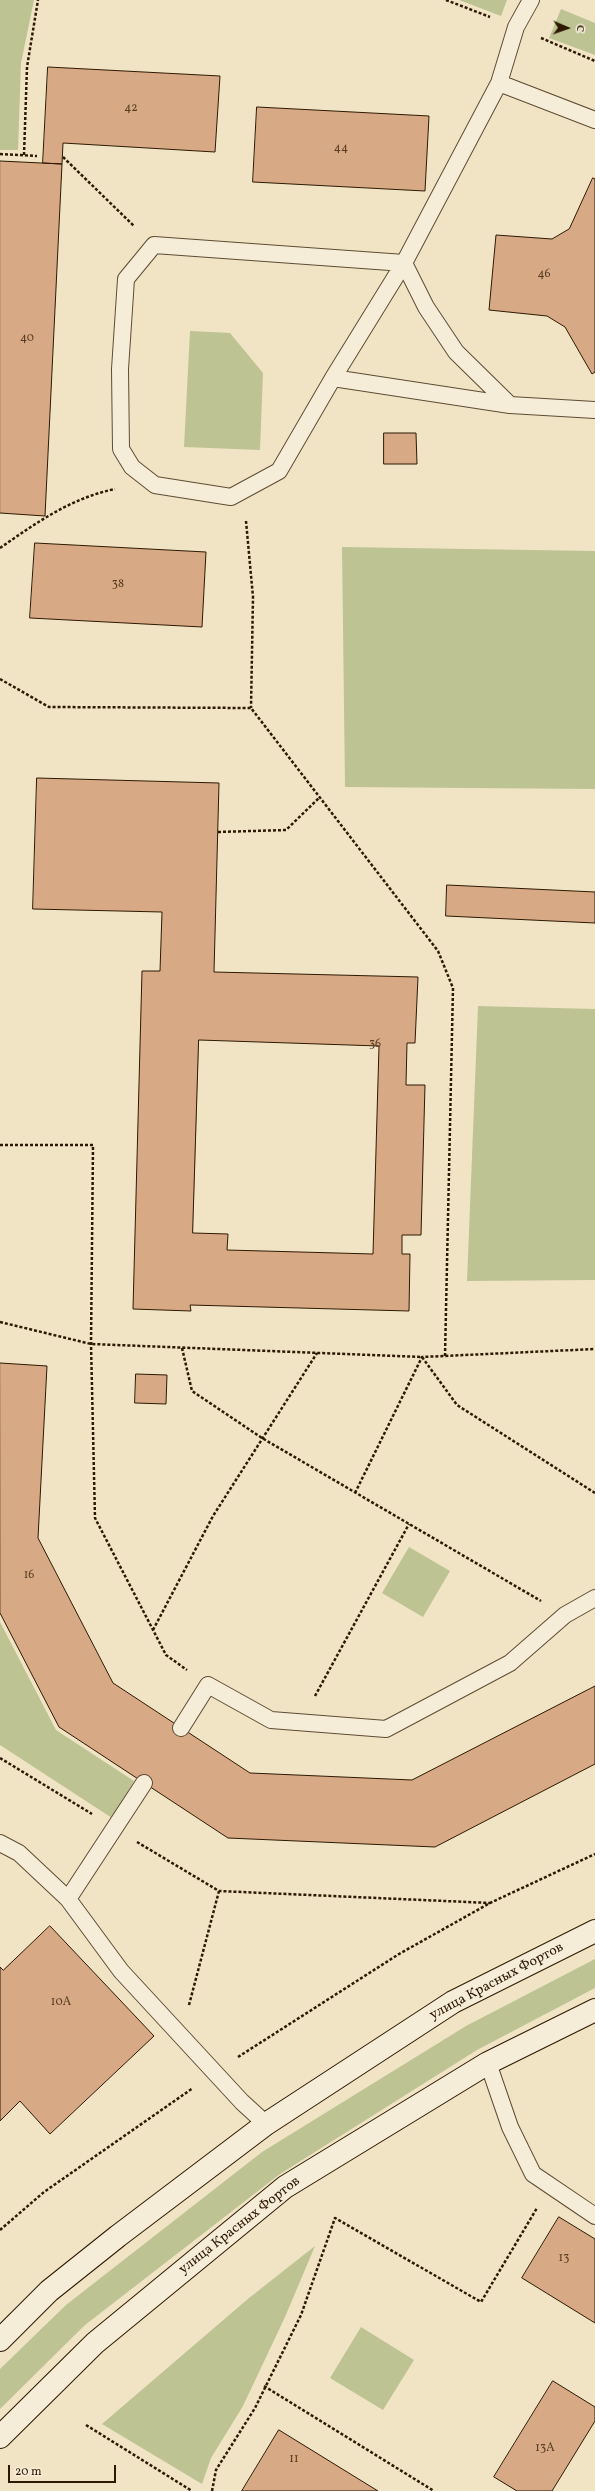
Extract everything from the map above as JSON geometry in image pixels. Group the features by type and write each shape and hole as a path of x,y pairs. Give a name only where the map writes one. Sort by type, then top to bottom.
{"street":[{"name":"улица Красных Фортов","path":"0,2340 55,2287 118,2236 266,2124 453,2002 595,1931"},
{"name":"улица Красных Фортов","path":"0,2437 95,2343 285,2187 488,2063 595,2010"}],"lane":[{"path":"404,263 154,245 126,279 120,369 121,449 132,466 155,485 231,497 279,471 332,378 404,263 499,83 516,28 531,0"},
{"path":"499,83 595,120"},
{"path":"404,263 426,307 456,352 510,405"},
{"path":"332,378 510,405 595,410"},
{"path":"181,1728 208,1685 271,1720 386,1729 510,1663 565,1615 595,1598"},
{"path":"68,1899 116,1829 144,1783"},
{"path":"0,1843 19,1853 68,1899 121,1971 242,2102 266,2124"},
{"path":"488,2063 510,2127 532,2174 595,2216"}],"path":[{"path":"24,156 27,67 38,0"},
{"path":"0,154 37,156"},
{"path":"62,157 154,245"},
{"path":"0,548 65,506 90,496 129,486 155,485"},
{"path":"243,491 253,597 251,708 438,951 453,988 445,1356"},
{"path":"0,678 49,707 251,708"},
{"path":"218,832 286,830 320,797"},
{"path":"0,1145 93,1145 91,1344 95,1518 166,1655 208,1685"},
{"path":"0,1322 91,1344 422,1357 595,1349"},
{"path":"182,1348 192,1391 262,1438 565,1615"},
{"path":"153,1630 213,1516 317,1353"},
{"path":"355,1493 422,1357"},
{"path":"422,1357 457,1405 595,1493"},
{"path":"301,1722 410,1524"},
{"path":"0,1758 219,1891 490,1903"},
{"path":"233,2060 399,1954 490,1903 595,1854"},
{"path":"181,2035 219,1891"},
{"path":"0,2230 44,2192 198,2084"},
{"path":"212,2491 216,2470 255,2408 264,2386 301,2315 335,2218 481,2302 550,2186"},
{"path":"264,2386 434,2491"},
{"path":"86,2425 192,2491"}],"green space":[{"path":"0,0 34,0 21,63 18,150 0,150"},
{"path":"459,0 507,0 501,16"},
{"path":"561,9 595,23 595,55 549,38"},
{"path":"190,331 230,333 263,373 260,450 184,447"},
{"path":"342,547 595,551 595,789 345,787"},
{"path":"478,1006 595,1009 595,1280 467,1281"},
{"path":"409,1547 450,1571 423,1617 382,1593"},
{"path":"0,1622 56,1730 134,1781 112,1818 0,1745"},
{"path":"595,1959 595,1988 477,2050 280,2174 85,2325 0,2409 0,2369 66,2305 262,2152 466,2026"},
{"path":"315,2246 285,2317 243,2406 211,2458 202,2484 102,2424 249,2298"},
{"path":"361,2327 414,2360 383,2410 330,2378"}],"building":[{"path":"48,67 220,76 215,152 63,143 62,164 43,163"},
{"path":"257,107 429,116 425,191 253,182"},
{"path":"0,161 62,164 45,516 0,513"},
{"path":"593,178 595,179 595,372 592,374 565,327 547,316 489,310 496,235 552,239 569,229"},
{"path":"384,433 416,433 417,464 384,464"},
{"path":"35,543 206,552 202,627 30,618"},
{"path":"37,778 219,783 214,972 418,977 415,1043 407,1043 406,1085 425,1085 421,1235 402,1235 402,1254 410,1254 409,1311 190,1305 191,1311 133,1309 142,971 160,971 162,912 33,909","holes":["199,1040 379,1046 373,1254 227,1250 228,1234 193,1233"]},
{"path":"447,885 595,892 595,923 446,916"},
{"path":"0,1363 47,1366 38,1538 113,1683 250,1773 412,1780 595,1686 595,1764 435,1847 228,1838 59,1727 0,1613"},
{"path":"136,1374 167,1375 166,1404 135,1403"},
{"path":"50,1926 154,2036 50,2134 20,2101 0,2121 0,1967 3,1970"},
{"path":"559,2217 595,2239 595,2323 522,2278"},
{"path":"553,2381 595,2407 595,2421 552,2491 517,2491 494,2477"},
{"path":"279,2430 378,2491 242,2491"}]}
